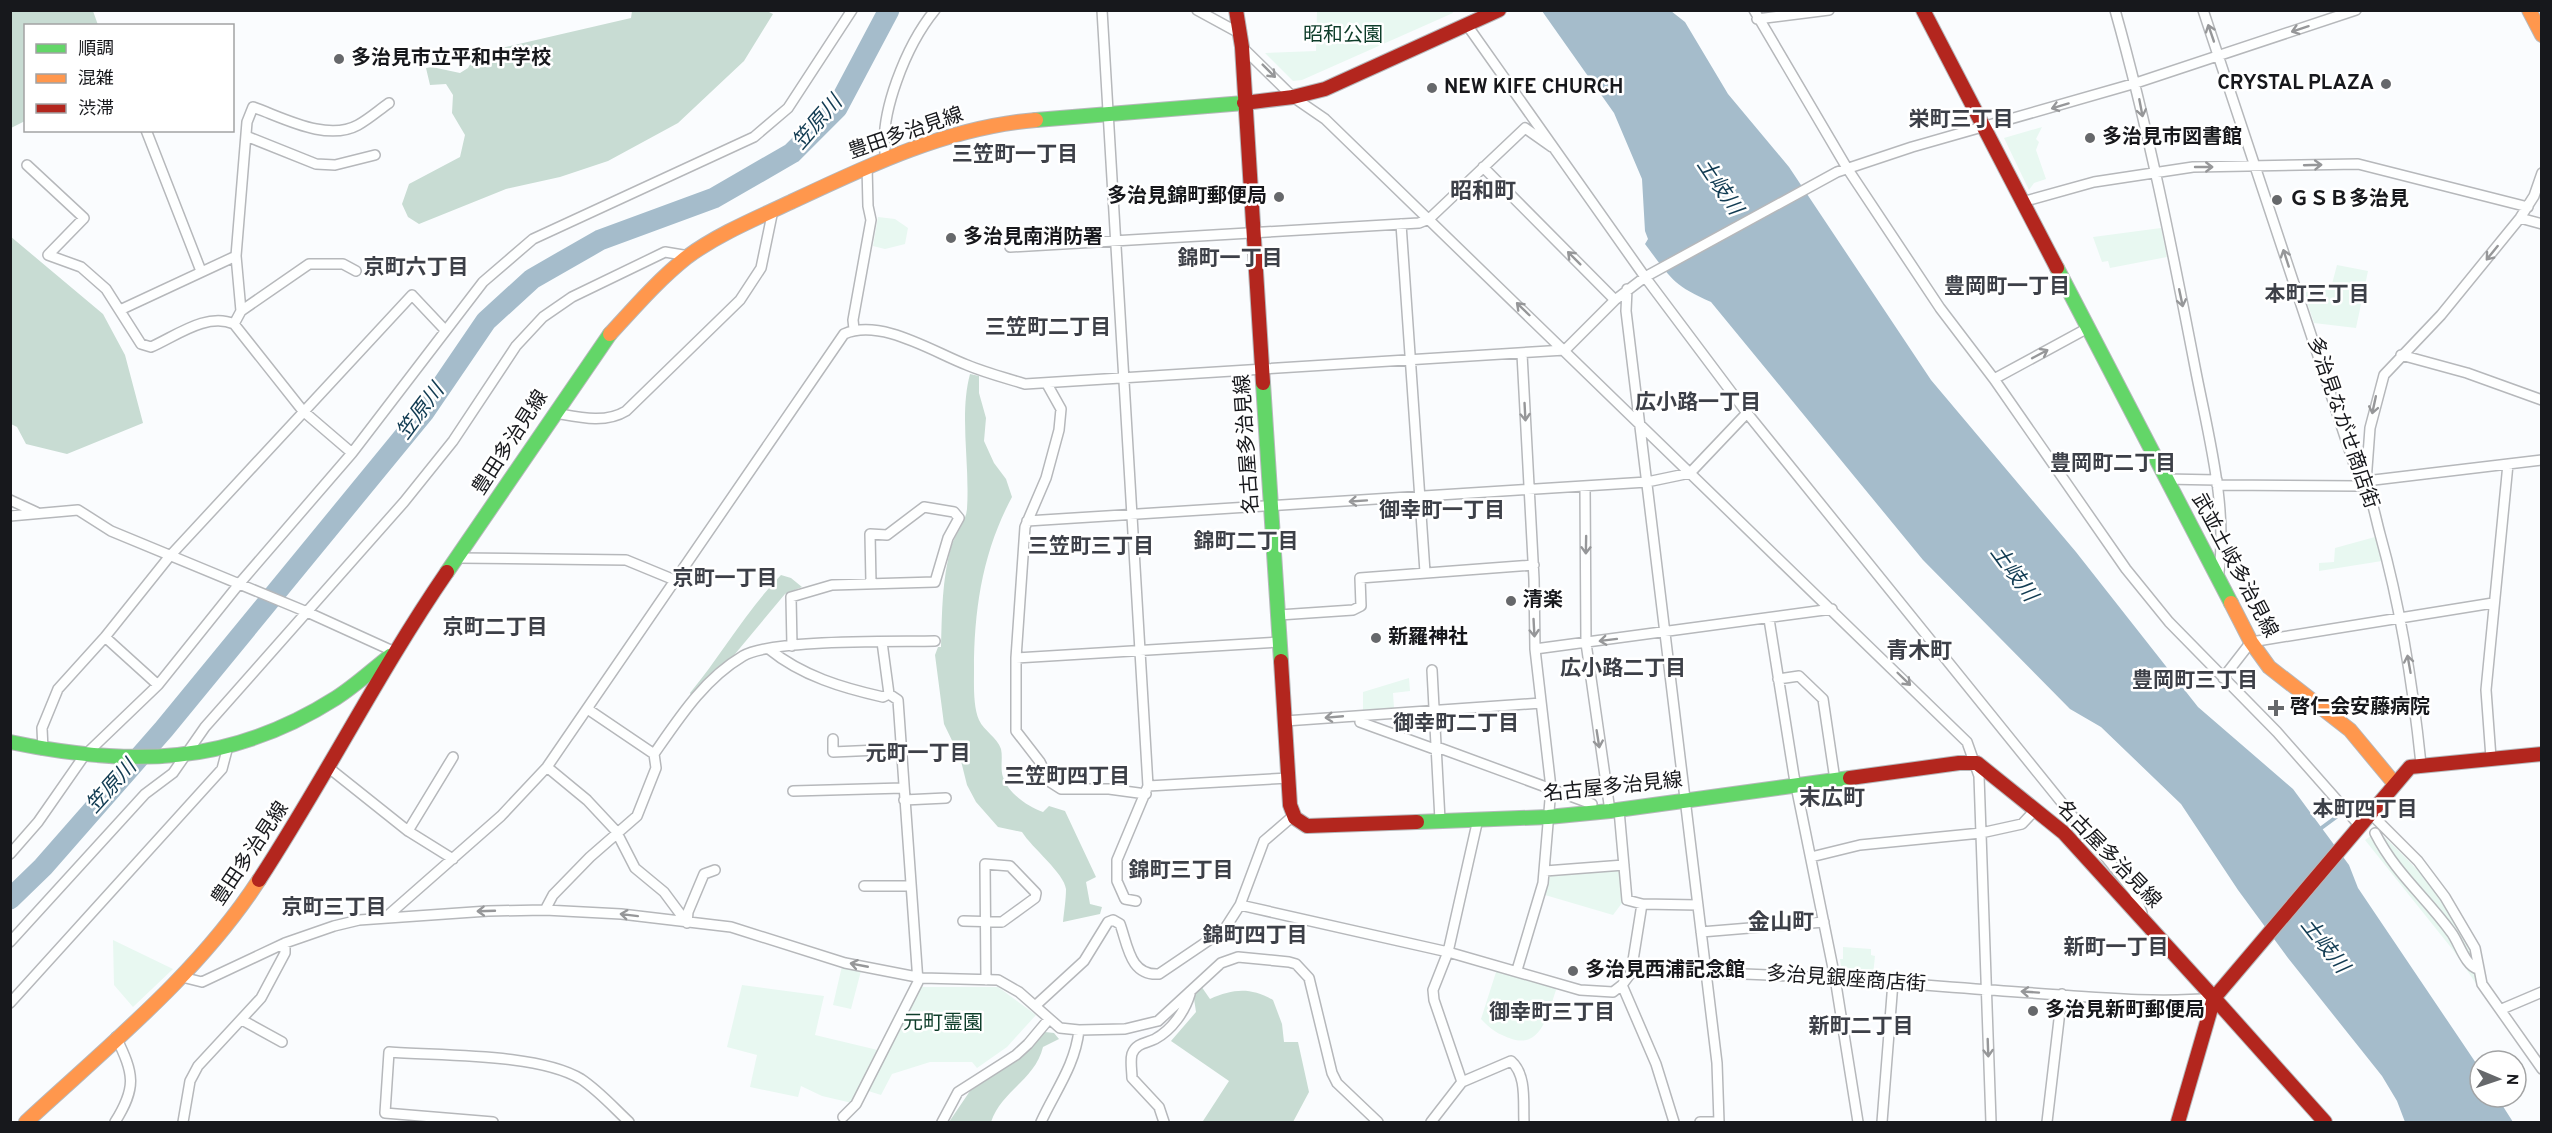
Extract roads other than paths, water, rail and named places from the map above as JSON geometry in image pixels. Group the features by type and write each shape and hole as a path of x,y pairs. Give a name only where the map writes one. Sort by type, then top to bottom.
{"main road":[{"name":"名古屋多治見線","path":"1236,10 1241,40 1288,778 1293,816 1299,823 1307,826 1548,817 1959,763 1977,763 2064,833 2214,998"},
{"name":"豊田多治見線","path":"26,1122 182,977 247,899 329,768 395,652 601,344 623,317 658,282 689,256 773,210 867,166 940,139 979,129 1108,112 1244,103 1293,97 1349,80 1499,10"},
{"name":"武並土岐多治見線","path":"1923,10 2086,329 2251,642 2269,667 2350,730 2394,783"},
{"path":"2529,10 2541,35"},
{"path":"10,742 100,759 170,760 227,750 259,739 313,712 395,652"},
{"path":"2178,1122 2214,998 2394,783 2410,767 2421,764 2541,754"},
{"path":"2214,998 2325,1122"}],"street":[{"path":"10,854 38,822 84,756 158,685 239,584 352,453 483,282 533,239 754,137 788,108 852,10"},
{"path":"886,159 883,146 897,75 921,26 935,10"},
{"path":"1102,10 1147,790 1115,866 1125,900 1136,901"},
{"path":"1197,10 1241,40 1293,97 1325,119 1962,736 1977,763 1991,1122"},
{"path":"1829,10 1756,15 1847,168 1940,308 1994,379 2126,569 2169,622 2277,732 2359,825"},
{"path":"2115,10 2136,83 2217,483 2222,553 2218,581"},
{"name":"多治見ながせ商店街","path":"2203,10 2356,470 2366,482 2410,665 2421,764"},
{"path":"385,918 501,816 547,767 589,710 844,334 868,328 928,346 970,366 1025,384 1565,350 1615,300 1644,276 1661,269 1837,172 1912,147 1983,129 2136,83 2356,10"},
{"path":"1472,23 1644,276 1747,413 2134,892 2143,918"},
{"path":"241,311 236,256 247,122 253,108 319,130 341,132 358,125 389,103"},
{"path":"1010,247 1401,224 1429,219 1525,128 1558,150"},
{"path":"147,132 201,271"},
{"path":"246,136 316,164 335,165 375,155"},
{"path":"2022,202 2094,182 2193,167 2255,166 2263,168 2358,164 2528,207"},
{"path":"27,165 84,218 48,255 81,267 106,289 141,344 151,347 209,320 225,320 234,324 303,411 352,453"},
{"path":"854,330 853,320 871,220 868,206 867,166"},
{"path":"1483,167 1615,300"},
{"path":"2366,482 2375,401 2384,375 2441,315 2520,218 2528,207 2541,173"},
{"path":"555,413 591,418 610,417 626,411 740,300 761,268 773,210"},
{"path":"2520,218 2541,224"},
{"path":"1401,224 1425,572"},
{"path":"10,942 145,794 173,773 205,727 404,502 453,441 516,346 543,317 572,297 665,252 689,256"},
{"path":"120,310 236,256"},
{"path":"234,324 241,311 309,264 343,264 356,271"},
{"path":"1628,289 1626,311 1717,1063 1718,1122 1700,1122"},
{"path":"43,750 42,728 58,689 105,638 169,557 412,296 445,330"},
{"path":"1994,379 2086,329"},
{"path":"1517,970 1545,872 1551,788 1535,649 1534,565 1522,354"},
{"path":"2401,355 2467,373 2541,400"},
{"path":"1047,384 1061,409 1059,430 1046,478 1027,520 1016,658 1016,731 1040,762 1050,782 1061,789 1147,790 1288,778"},
{"path":"1027,520 1272,507 1647,482 1690,473 1747,413"},
{"path":"2165,478 2311,488 2359,486 2366,482 2541,460"},
{"path":"2491,758 2486,690 2508,464"},
{"path":"1585,486 1586,643 1624,865 1627,900 1642,904 1698,905"},
{"path":"10,500 36,512"},
{"path":"792,646 791,597 832,585 935,582 948,538 959,518 954,512 924,507 887,535 870,534 871,583"},
{"path":"10,516 78,510 111,531 169,557 307,612 395,652"},
{"path":"458,558 626,560 677,580"},
{"path":"1279,615 1353,610 1361,606 1360,578 1534,565"},
{"path":"2223,678 2251,642 2493,603"},
{"path":"1535,649 1832,609"},
{"path":"1769,619 1797,786 1835,978 1857,1122"},
{"path":"105,638 158,685"},
{"path":"545,910 553,895 616,831 637,816 656,768 654,754 700,692 744,655 792,646 935,641"},
{"path":"843,1117 856,1104 918,982 909,886 898,700 889,694 882,642"},
{"path":"1016,658 1280,642"},
{"path":"769,649 785,662 831,684 884,697 889,694"},
{"path":"1432,670 1440,820"},
{"path":"1778,679 1799,676 1823,699 1835,780"},
{"path":"1285,721 1541,703"},
{"path":"589,710 654,754"},
{"path":"1360,722 1592,804"},
{"path":"833,739 833,752 901,749"},
{"path":"10,1003 222,769 227,750"},
{"path":"408,831 453,757"},
{"path":"547,767 587,800 616,831 635,868 664,892 687,923"},
{"path":"329,768 408,831 453,859"},
{"path":"793,791 903,788"},
{"path":"904,800 946,798"},
{"path":"1811,856 1860,844 1981,833 2022,824 2036,809"},
{"path":"2370,813 2418,861 2445,897 2475,948 2482,984 2502,1009 2541,1069"},
{"path":"1035,1006 1084,961 1108,922 1113,920 1120,924 1133,962 1141,971 1149,975 1159,974 1224,930 1240,905 1264,841 1293,816"},
{"path":"1462,1082 1434,1000 1433,990 1448,952 1478,819"},
{"path":"2375,833 2400,874 2434,910 2459,943 2468,962 2478,969"},
{"path":"963,921 986,922 1002,922 1035,898 1036,893 1010,866 985,864 986,922 986,980"},
{"path":"1545,872 1624,865"},
{"path":"687,923 688,912 704,874 715,870"},
{"path":"864,886 909,886"},
{"path":"1240,905 1448,952 1580,990 1613,992 1631,973 1642,904"},
{"path":"182,977 202,982 285,943 334,926 385,918 545,910 621,914 731,927 845,963 917,977 998,980 1008,985 1060,1028 1079,1030 1125,1029 1158,1021 1221,963 1230,959 1238,957 1296,964 1310,978 1332,1073 1337,1083 1378,1122"},
{"path":"1701,932 1824,922"},
{"path":"183,1122 190,1081 198,1066 261,998 285,953 285,943"},
{"name":"多治見銀座商店街","path":"1631,973 1706,972 2187,1001 2214,998"},
{"path":"1882,1122 1893,982"},
{"path":"1622,985 1656,1064 1674,1122"},
{"path":"1164,1122 1159,1107 1132,1078 1132,1053 1139,1044 1154,1040 1164,1032 1186,1008 1191,992"},
{"path":"2502,1009 2541,992"},
{"path":"2047,1122 2062,994"},
{"path":"942,1122 958,1092 1016,1055 1049,1019"},
{"path":"242,1020 282,1042"},
{"path":"1041,1122 1066,1076 1077,1049 1079,1030"},
{"path":"115,1122 130,1099 131,1079 127,1058 116,1037"},
{"path":"493,1122 385,1113 389,1052 523,1061 554,1067 580,1079 599,1093 625,1121"},
{"path":"1431,1122 1462,1082 1511,1061 1518,1067 1522,1079 1524,1122"}],"water":[{"name":"土岐川","path":"1542,11 1671,11 1685,22 1728,94 1789,167 1931,380 2076,552 2198,707 2293,789 2349,865 2358,888 2468,1051 2468,1109 2505,1109 2513,1122 2405,1122 2397,1101 2382,1076 2288,958 2238,890 2181,804 2101,727 2070,709 1923,560 1711,302 1680,285 1660,265 1645,244 1648,239 1645,231 1642,179 1614,113"}],"waterway":[{"name":"笠原川","path":"10,899 43,867 164,729 424,412 486,321 532,279 600,240 714,198 792,153 837,108 889,10"},
{"path":"2320,829 2339,815"}],"place":[{"name":"多治見市立平和中学校","path":"339,59"},
{"name":"CRYSTAL PLAZA","path":"2386,84"},
{"name":"NEW KIFE CHURCH","path":"1432,88"},
{"name":"多治見市図書館","path":"2090,138"},
{"name":"多治見錦町郵便局","path":"1279,197"},
{"name":"ＧＳＢ多治見","path":"2277,200"},
{"name":"多治見南消防署","path":"951,238"},
{"name":"清楽","path":"1511,601"},
{"name":"新羅神社","path":"1376,638"},
{"name":"啓仁会安藤病院","path":"2276,708"},
{"name":"多治見西浦記念館","path":"1573,971"},
{"name":"多治見新町郵便局","path":"2033,1011"}],"district":[{"name":"栄町三丁目","path":"1961,120"},
{"name":"三笠町一丁目","path":"1015,155"},
{"name":"昭和町","path":"1483,192"},
{"name":"錦町一丁目","path":"1230,259"},
{"name":"京町六丁目","path":"416,268"},
{"name":"豊岡町一丁目","path":"2007,287"},
{"name":"本町三丁目","path":"2317,295"},
{"name":"三笠町二丁目","path":"1048,328"},
{"name":"広小路一丁目","path":"1698,403"},
{"name":"豊岡町二丁目","path":"2113,464"},
{"name":"御幸町一丁目","path":"1442,511"},
{"name":"錦町二丁目","path":"1246,542"},
{"name":"三笠町三丁目","path":"1091,547"},
{"name":"京町一丁目","path":"725,579"},
{"name":"京町二丁目","path":"495,628"},
{"name":"青木町","path":"1919,652"},
{"name":"広小路二丁目","path":"1623,669"},
{"name":"豊岡町三丁目","path":"2195,681"},
{"name":"御幸町二丁目","path":"1456,724"},
{"name":"元町一丁目","path":"918,754"},
{"name":"三笠町四丁目","path":"1067,777"},
{"name":"末広町","path":"1832,799"},
{"name":"本町四丁目","path":"2365,810"},
{"name":"錦町三丁目","path":"1181,871"},
{"name":"京町三丁目","path":"334,908"},
{"name":"金山町","path":"1781,923"},
{"name":"錦町四丁目","path":"1255,936"},
{"name":"新町一丁目","path":"2116,948"},
{"name":"御幸町三丁目","path":"1552,1013"},
{"name":"新町二丁目","path":"1861,1027"}],"park label":[{"name":"昭和公園","path":"1343,36"},
{"name":"元町霊園","path":"943,1024"}]}
